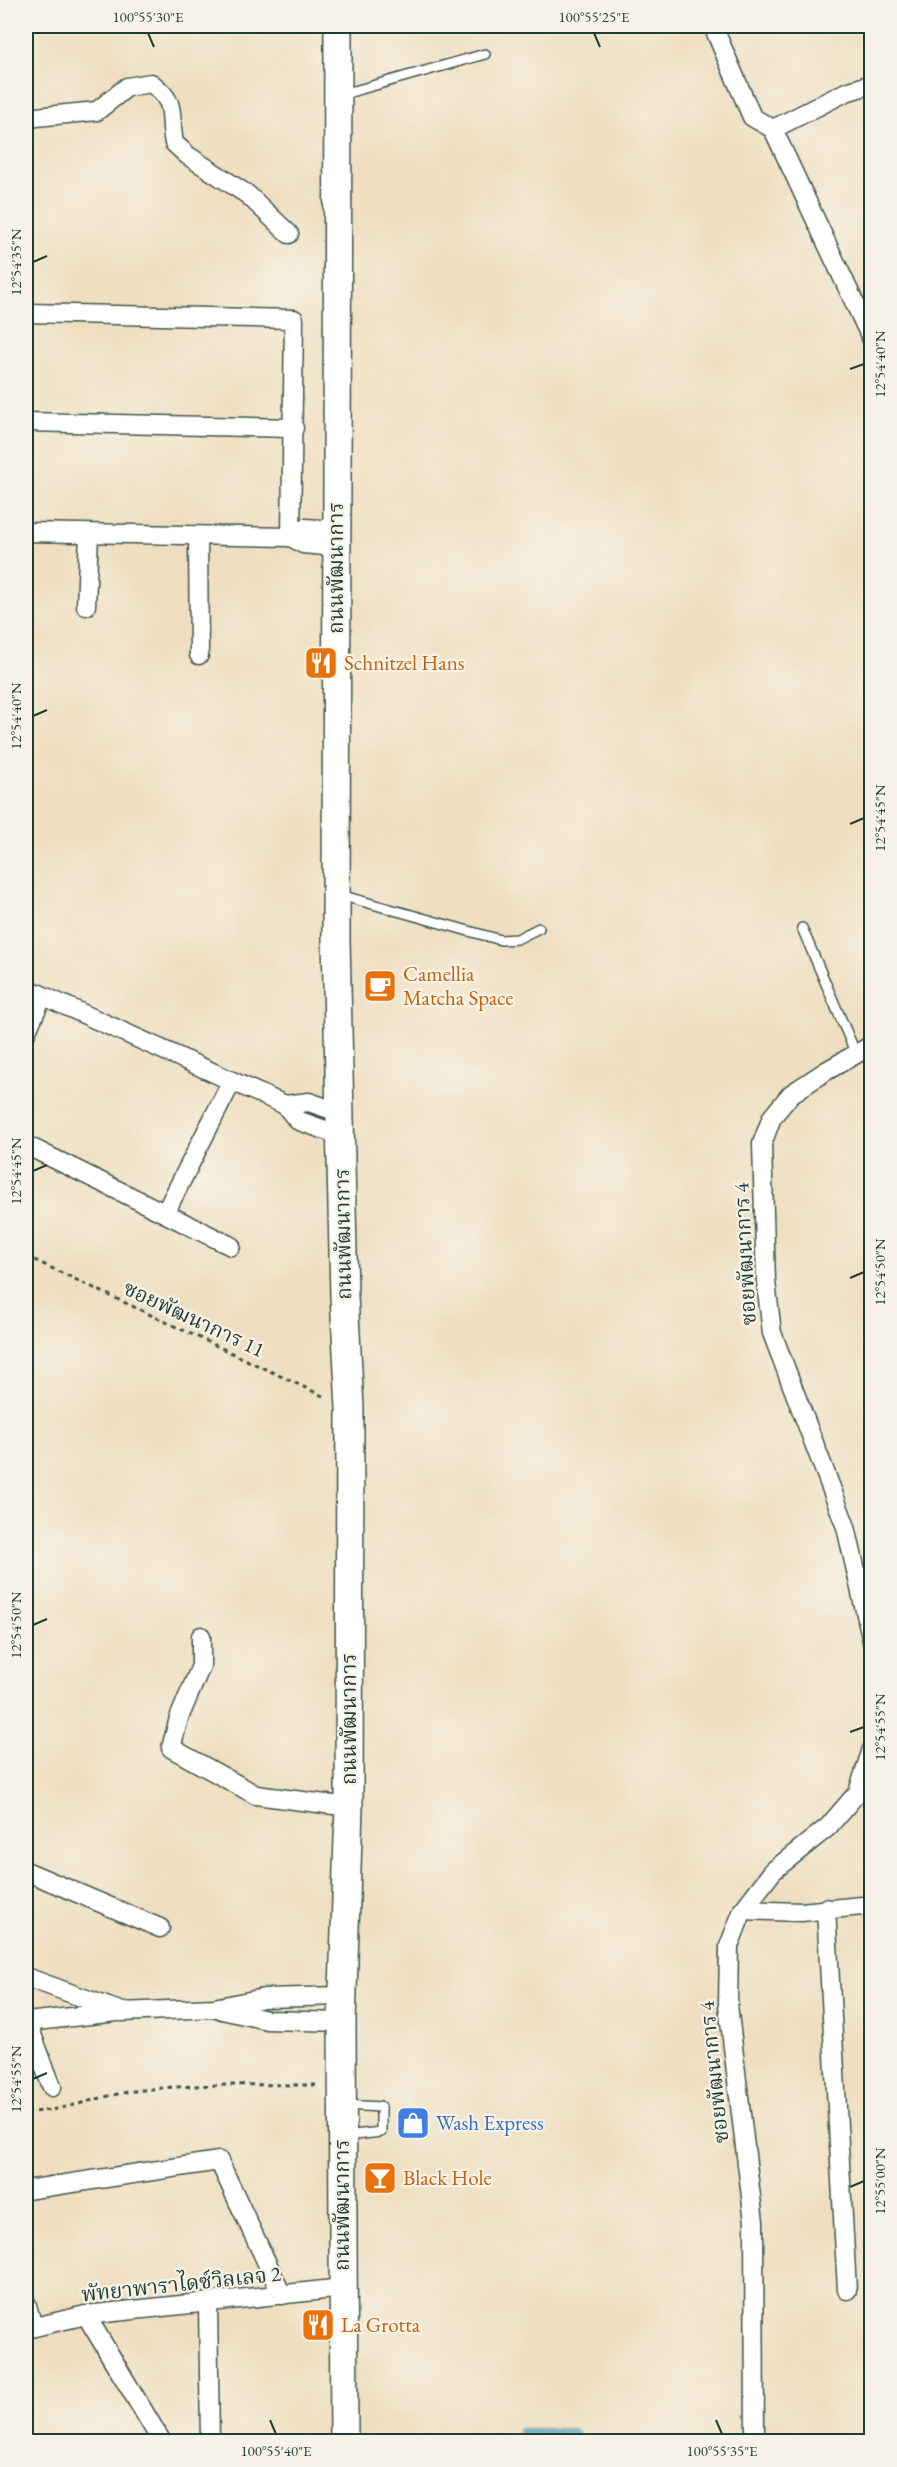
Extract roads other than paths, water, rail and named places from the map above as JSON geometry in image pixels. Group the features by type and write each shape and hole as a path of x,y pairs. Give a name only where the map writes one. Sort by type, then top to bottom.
{"street":[{"name":"ถนนพัฒนาการ","path":"338,26 336,939 344,1296 350,1408 349,1807 342,2095 344,2442"},
{"path":"713,26 752,117 773,129 872,340"},
{"path":"26,118 97,111 127,87 151,83 165,94 174,120 174,143 187,155 248,195 289,234"},
{"path":"773,129 846,92 872,84"},
{"path":"26,313 294,319 291,537"},
{"path":"26,422 294,428"},
{"path":"26,532 291,537 305,528 336,539"},
{"path":"86,606 89,534"},
{"path":"198,537 199,655"},
{"path":"26,1033 34,993 285,1105 309,1102 341,1125"},
{"name":"ซอยพัฒนาการ 4","path":"864,1050 791,1094 772,1118 762,1144 766,1282 772,1333 846,1527 872,1641"},
{"path":"165,1213 232,1081"},
{"path":"26,1145 231,1246"},
{"path":"201,1636 201,1666 179,1718 171,1748 256,1795 349,1807"},
{"name":"ซอยพัฒนาการ 4","path":"755,2442 754,2222 728,2005 729,1946 743,1910 773,1871 828,1827 858,1791 872,1749"},
{"path":"26,1874 160,1928"},
{"path":"743,1910 801,1911 872,1905"},
{"path":"826,1908 847,2290"},
{"path":"26,1977 122,2012"},
{"path":"52,2087 26,2020 122,2012 214,2008 264,1998 343,2009"},
{"path":"214,2008 267,2020 343,2009"},
{"path":"26,2190 219,2161 282,2295"},
{"name":"พัทยาพาราไดซ์วิลเลจ 2","path":"29,2328 86,2315 343,2288"},
{"path":"26,2302 29,2328"},
{"path":"208,2303 210,2442"},
{"path":"86,2315 162,2442"}],"lane":[{"path":"339,96 485,54"},
{"path":"337,894 501,940 517,939 539,928"},
{"path":"802,928 864,1050"},
{"path":"342,2095 381,2107 381,2132 342,2136"}],"water":[{"path":"518,2429 574,2429 582,2441 519,2441"}],"place":[{"name":"Schnitzel Hans","path":"321,663"},
{"name":"Camellia Matcha Space","path":"380,986"},
{"name":"Wash Express","path":"413,2123"},
{"name":"Black Hole","path":"380,2178"},
{"name":"La Grotta","path":"318,2325"}]}
